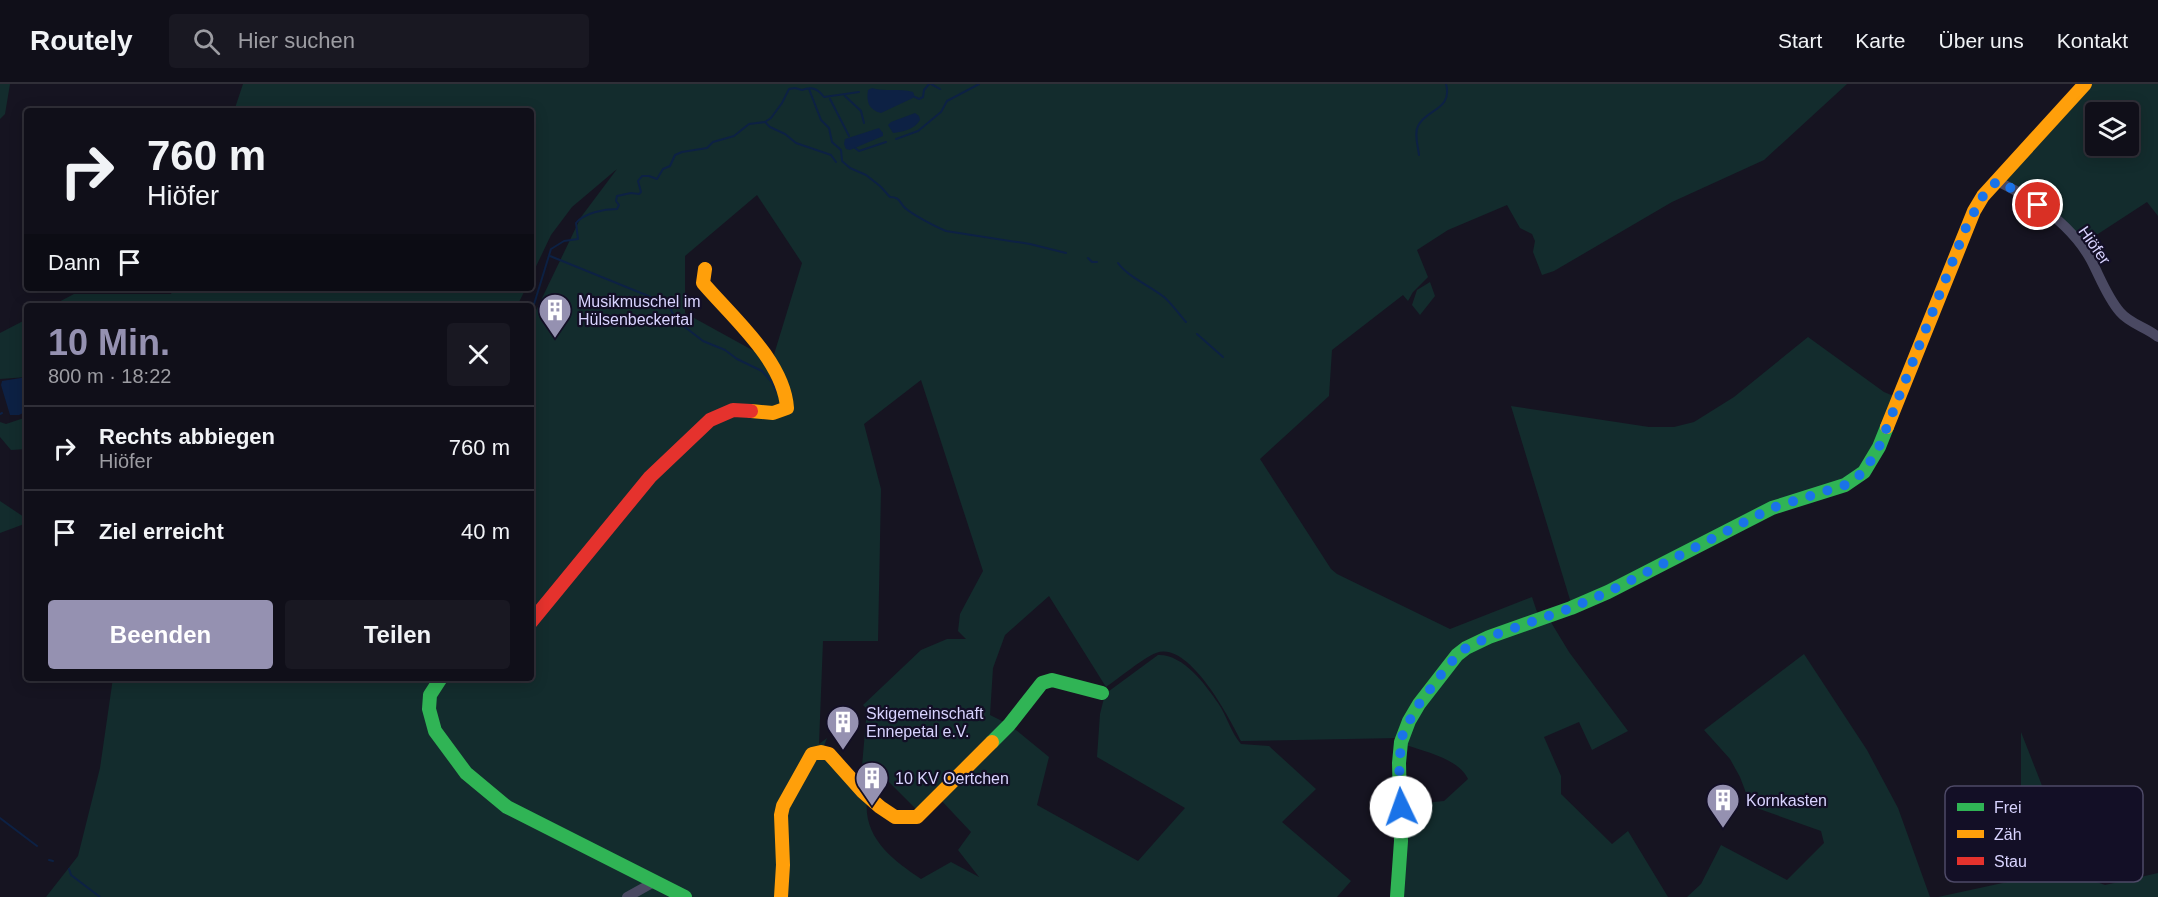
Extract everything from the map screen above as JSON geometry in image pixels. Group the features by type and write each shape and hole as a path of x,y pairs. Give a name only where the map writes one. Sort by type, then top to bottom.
{"street":[{"path":"1396,897 1401,841 1399,763 1401,742 1408,721 1449,664 1466,648 1489,637 1601,596 1772,508 1845,485 1859,477 1869,466 1879,447 1967,225 1983,196 2085,84"},
{"name":"Hiöfer","path":"1997,181 2025,195 2074,237 2090,257 2120,313 2158,337"},
{"path":"534,618 650,477 710,420 733,410 773,413 787,408 788,397 778,374 703,283 705,269"},
{"path":"781,897 783,865 781,815 783,806 810,756 815,752 822,751 829,754 863,792 895,817 917,817 1009,725 1042,683 1052,680 1102,693"},
{"path":"439,681 430,694 429,709 435,730 465,773 507,807 685,897"},
{"path":"627,897 654,882"}],"green space":[{"path":"0,84 10,84 5,114 0,119"},
{"path":"243,84 1847,84 1764,160 1672,202 1554,271 1542,275 1533,252 1535,241 1532,234 1520,228 1507,205 1448,230 1417,250 1428,277 1413,292 1408,301 1403,295 1332,350 1329,396 1260,459 1331,569 1450,629 1532,597 1538,615 1471,640 1398,738 1241,741 1207,684 1182,658 1169,652 1156,653 1106,687 1049,596 1005,635 993,668 990,715 1008,724 920,813 888,781 867,800 867,814 875,837 891,856 921,879 951,862 979,877 958,850 971,832 938,797 1011,726 1049,757 1037,805 1138,861 1185,808 1097,757 1100,714 1105,694 1158,655 1167,656 1185,665 1207,687 1241,744 1269,746 1316,789 1282,822 1351,881 1337,897 46,897 78,856 100,768 113,681 534,681 534,315 581,217 617,169 572,207 551,235 534,271 534,108 235,108","holes":["757,195 802,263 772,361 685,313 685,256","921,380 983,571 960,614 958,631 966,639 947,639 921,650 863,705 867,709 862,766 850,782 824,746 827,738 819,744 823,641 878,641 881,489 864,424"]},
{"path":"2091,84 2158,84 2158,216 2147,202 2078,247 2054,222 2004,179"},
{"path":"1430,282 1435,296 1420,315 1412,305 1417,290"},
{"path":"172,291 524,291 518,303 57,303 74,294 171,294"},
{"path":"24,321 24,377 0,379 0,333"},
{"path":"1808,337 1884,392 1896,397 1881,433 1857,473 1712,534 1571,603 1511,406 1649,427 1674,427 1694,422 1734,397"},
{"path":"24,418 24,449 11,450 0,437 0,422 6,424"},
{"path":"0,501 24,517 24,524 0,533"},
{"path":"1549,619 1569,652 1628,731 1592,750 1579,722 1544,737 1561,776 1561,794 1612,844 1628,831 1668,897 1400,897 1404,805 1444,801 1468,779 1464,772 1450,761 1406,745 1412,725 1435,687 1471,650"},
{"path":"1804,654 1867,750 1898,808 1930,897 1687,897 1701,884 1721,845 1787,880 1824,843 1821,831 1751,806 1730,759 1704,730"},
{"path":"2021,732 2042,786 2021,786"},
{"path":"2158,873 2158,897 1938,897 2007,882 2097,882 2105,885 2118,882 2143,882 2143,876"}],"water":[{"path":"872,88 913,92 915,97 881,113 871,108 868,102 868,90"},
{"path":"915,113 920,120 915,126 893,133 888,125 891,122"},
{"path":"879,128 883,136 850,150 846,149 845,139"},
{"path":"24,377 24,412 10,415 1,385 2,381"}],"waterway":[{"path":"915,97 919,99 923,97 924,90 929,84"},
{"path":"931,84 940,89"},
{"path":"896,139 918,131 941,112 947,101 979,84"},
{"path":"1419,155 1416,136 1418,126 1446,99 1446,84"},
{"path":"534,304 551,249 564,241 578,239 576,223 584,217 600,211 617,209 619,205 616,201 617,196 639,194 641,192 638,181 642,176 657,179 663,169 670,166 675,155 707,148 713,142 734,136 749,124 765,122 771,118 782,103 789,89 812,88 824,97 859,92"},
{"path":"809,89 821,120 829,128 832,142 841,150 842,161 850,168 866,175 912,213 946,231 1030,244 1066,253"},
{"path":"845,96 861,111 864,123"},
{"path":"830,99 849,136"},
{"path":"765,122 796,143 831,155 836,162"},
{"path":"855,148 859,151 886,142"},
{"path":"550,256 668,304 675,318"},
{"path":"1088,258 1092,262 1097,262"},
{"path":"1118,263 1133,277 1164,297 1186,322"},
{"path":"681,324 703,341 725,350 737,359 762,371 772,382 776,391"},
{"path":"1197,334 1223,357"},
{"path":"0,818 37,846"},
{"path":"49,860 53,861"},
{"path":"69,869 71,875 100,897"}],"traffic: fast":[{"path":"1397,897 1401,841 1399,763 1401,742 1419,704 1457,655 1489,637 1571,608 1608,592 1772,508 1845,485 1864,472 1879,447 1887,427"},
{"path":"992,742 1009,725 1042,683 1052,680 1102,693"},
{"path":"439,681 430,695 429,709 435,731 466,773 507,807 685,897"}],"traffic: slow":[{"path":"1887,427 1974,211 1983,196 2085,84"},
{"path":"705,269 703,283 755,341 777,373 784,391 787,408 773,413 751,411"},
{"path":"781,897 783,865 781,815 783,806 812,754 821,752 829,754 863,792 895,817 917,817 992,742"}],"traffic: jam":[{"path":"534,618 650,477 710,420 733,410 751,411"}],"place":[{"name":"Musikmuschel im Hülsenbeckertal","path":"555,339"},
{"name":"Skigemeinschaft Ennepetal e.V.","path":"843,751"},
{"name":"10 KV Oertchen","path":"872,807"},
{"name":"Kornkasten","path":"1723,829"}],"route":[{"path":"1401,807 1399,763 1403,732 1419,704 1449,664 1466,648 1608,592 1662,566 1758,514 1788,502 1845,485 1859,477 1875,458 1967,225 1983,196 1997,181 2025,195 2038,205"}]}
